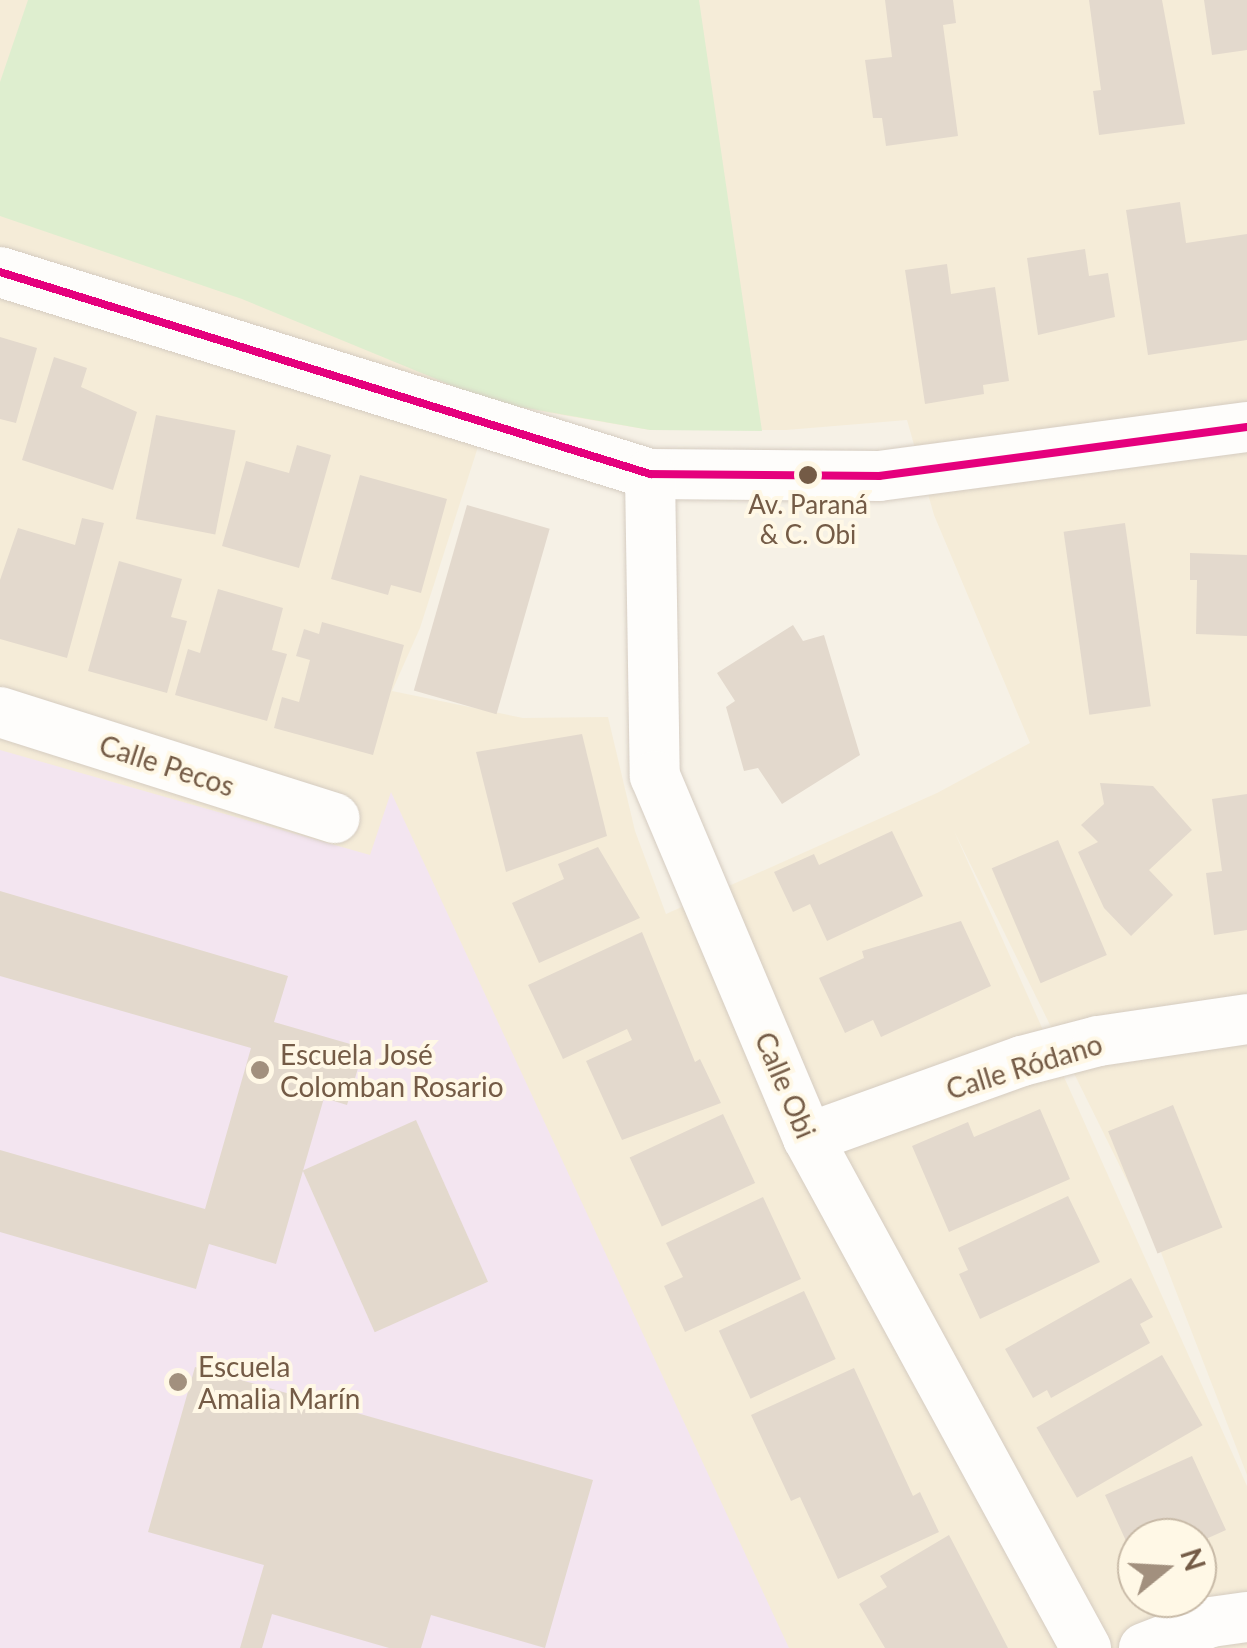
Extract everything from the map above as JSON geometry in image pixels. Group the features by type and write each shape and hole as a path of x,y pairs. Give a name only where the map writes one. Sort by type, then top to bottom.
{"street":[{"path":"0,272 650,474 878,476 1247,427"},
{"name":"Calle Obi","path":"650,474 655,776 808,1138 1086,1648"},
{"name":"Calle Pecos","path":"0,712 334,818"},
{"name":"Calle Ródano","path":"808,1138 1022,1061 1098,1041 1247,1019"},
{"path":"1144,1648 1211,1622 1247,1617"}],"shaded area":[{"path":"0,0 1247,0 1247,1475 1155,1237 954,831 1247,1486 1247,1648 0,1648","holes":["492,403 650,430 786,430 907,420 934,515 1030,743 937,793 666,914 635,831 608,717 523,718 392,691 420,628"]},
{"name":"Escuela José Colomban Rosario","path":"0,750 370,855 391,792 789,1648 0,1648"}],"green space":[{"path":"28,0 699,0 762,431 650,430 492,402 242,299 0,216 0,82"}],"building":[{"path":"885,0 953,0 956,23 943,25 958,136 886,146 882,118 873,118 865,60 892,57"},
{"path":"1089,0 1162,0 1185,124 1099,135 1093,91 1101,90"},
{"path":"1204,0 1247,0 1247,50 1212,55"},
{"path":"1180,202 1186,243 1247,234 1247,340 1148,355 1126,210"},
{"path":"1085,249 1089,276 1108,273 1115,317 1038,335 1027,258"},
{"path":"947,264 951,294 995,287 1009,381 983,385 984,394 925,404 905,270"},
{"path":"0,337 37,348 16,423 0,419"},
{"path":"54,357 87,368 81,387 137,412 113,490 22,460"},
{"path":"156,415 236,430 215,535 136,519"},
{"path":"297,445 331,455 299,568 222,546 246,461 289,473"},
{"path":"360,475 447,499 421,593 391,585 388,595 331,579"},
{"path":"467,505 550,529 496,714 414,691"},
{"path":"82,518 104,523 67,658 0,639 0,580 18,528 75,545"},
{"path":"1125,523 1151,706 1089,715 1064,532"},
{"path":"1190,553 1247,555 1247,636 1196,634 1197,580 1190,580"},
{"path":"119,561 182,579 171,617 187,621 167,693 88,671"},
{"path":"218,589 283,608 272,650 287,654 267,721 175,695 188,649 200,653"},
{"path":"322,622 404,645 373,755 274,728 282,697 299,702 310,660 296,656 304,629 319,634"},
{"path":"793,625 803,641 824,635 860,755 782,804 758,768 744,771 726,707 735,701 717,673"},
{"path":"582,734 607,836 506,872 476,752"},
{"path":"1100,783 1153,786 1192,830 1149,870 1173,895 1131,936 1104,908 1078,852 1098,842 1081,825 1104,804"},
{"path":"1247,794 1247,930 1214,935 1206,873 1222,871 1212,799"},
{"path":"892,831 923,896 827,941 810,904 793,912 774,872 814,854 819,865"},
{"path":"1058,840 1107,955 1041,983 992,868"},
{"path":"598,847 640,918 539,963 512,903 564,879 558,864"},
{"path":"0,891 288,976 274,1022 364,1048 347,1105 324,1098 276,1264 209,1244 196,1289 0,1232 0,1150 205,1209 251,1048 0,976"},
{"path":"961,921 991,986 881,1037 873,1020 845,1033 819,978 864,958 862,951"},
{"path":"642,932 695,1062 700,1059 721,1103 622,1140 586,1061 632,1040 627,1029 563,1059 528,985"},
{"path":"1173,1105 1222,1227 1158,1254 1108,1131"},
{"path":"1040,1109 1070,1179 949,1232 912,1146 968,1122 974,1137"},
{"path":"723,1114 755,1183 662,1226 630,1158"},
{"path":"416,1120 488,1282 375,1332 303,1170"},
{"path":"1068,1196 1100,1262 980,1319 959,1274 968,1270 958,1248"},
{"path":"763,1197 801,1279 685,1332 664,1286 683,1277 666,1243"},
{"path":"1131,1278 1153,1317 1140,1324 1150,1343 1051,1398 1047,1390 1033,1398 1005,1349"},
{"path":"804,1291 836,1359 751,1399 719,1331"},
{"path":"1162,1355 1202,1425 1077,1498 1036,1428"},
{"path":"195,1367 593,1480 545,1648 431,1615 421,1648 389,1648 272,1614 262,1648 240,1648 264,1565 148,1532"},
{"path":"854,1368 913,1496 920,1492 939,1532 838,1579 800,1497 791,1501 751,1415"},
{"path":"1192,1456 1226,1530 1217,1534 1217,1518 1117,1518 1117,1521 1105,1495"},
{"path":"949,1535 1008,1648 885,1648 859,1604 887,1587 880,1576"}],"transit line":[{"path":"0,272 650,474 879,476 1247,427"}],"place":[{"name":"Av. Paraná & C. Obi","path":"808,475"},
{"name":"Escuela José Colomban Rosario","path":"260,1070"},
{"name":"Escuela Amalia Marín","path":"178,1382"}]}
